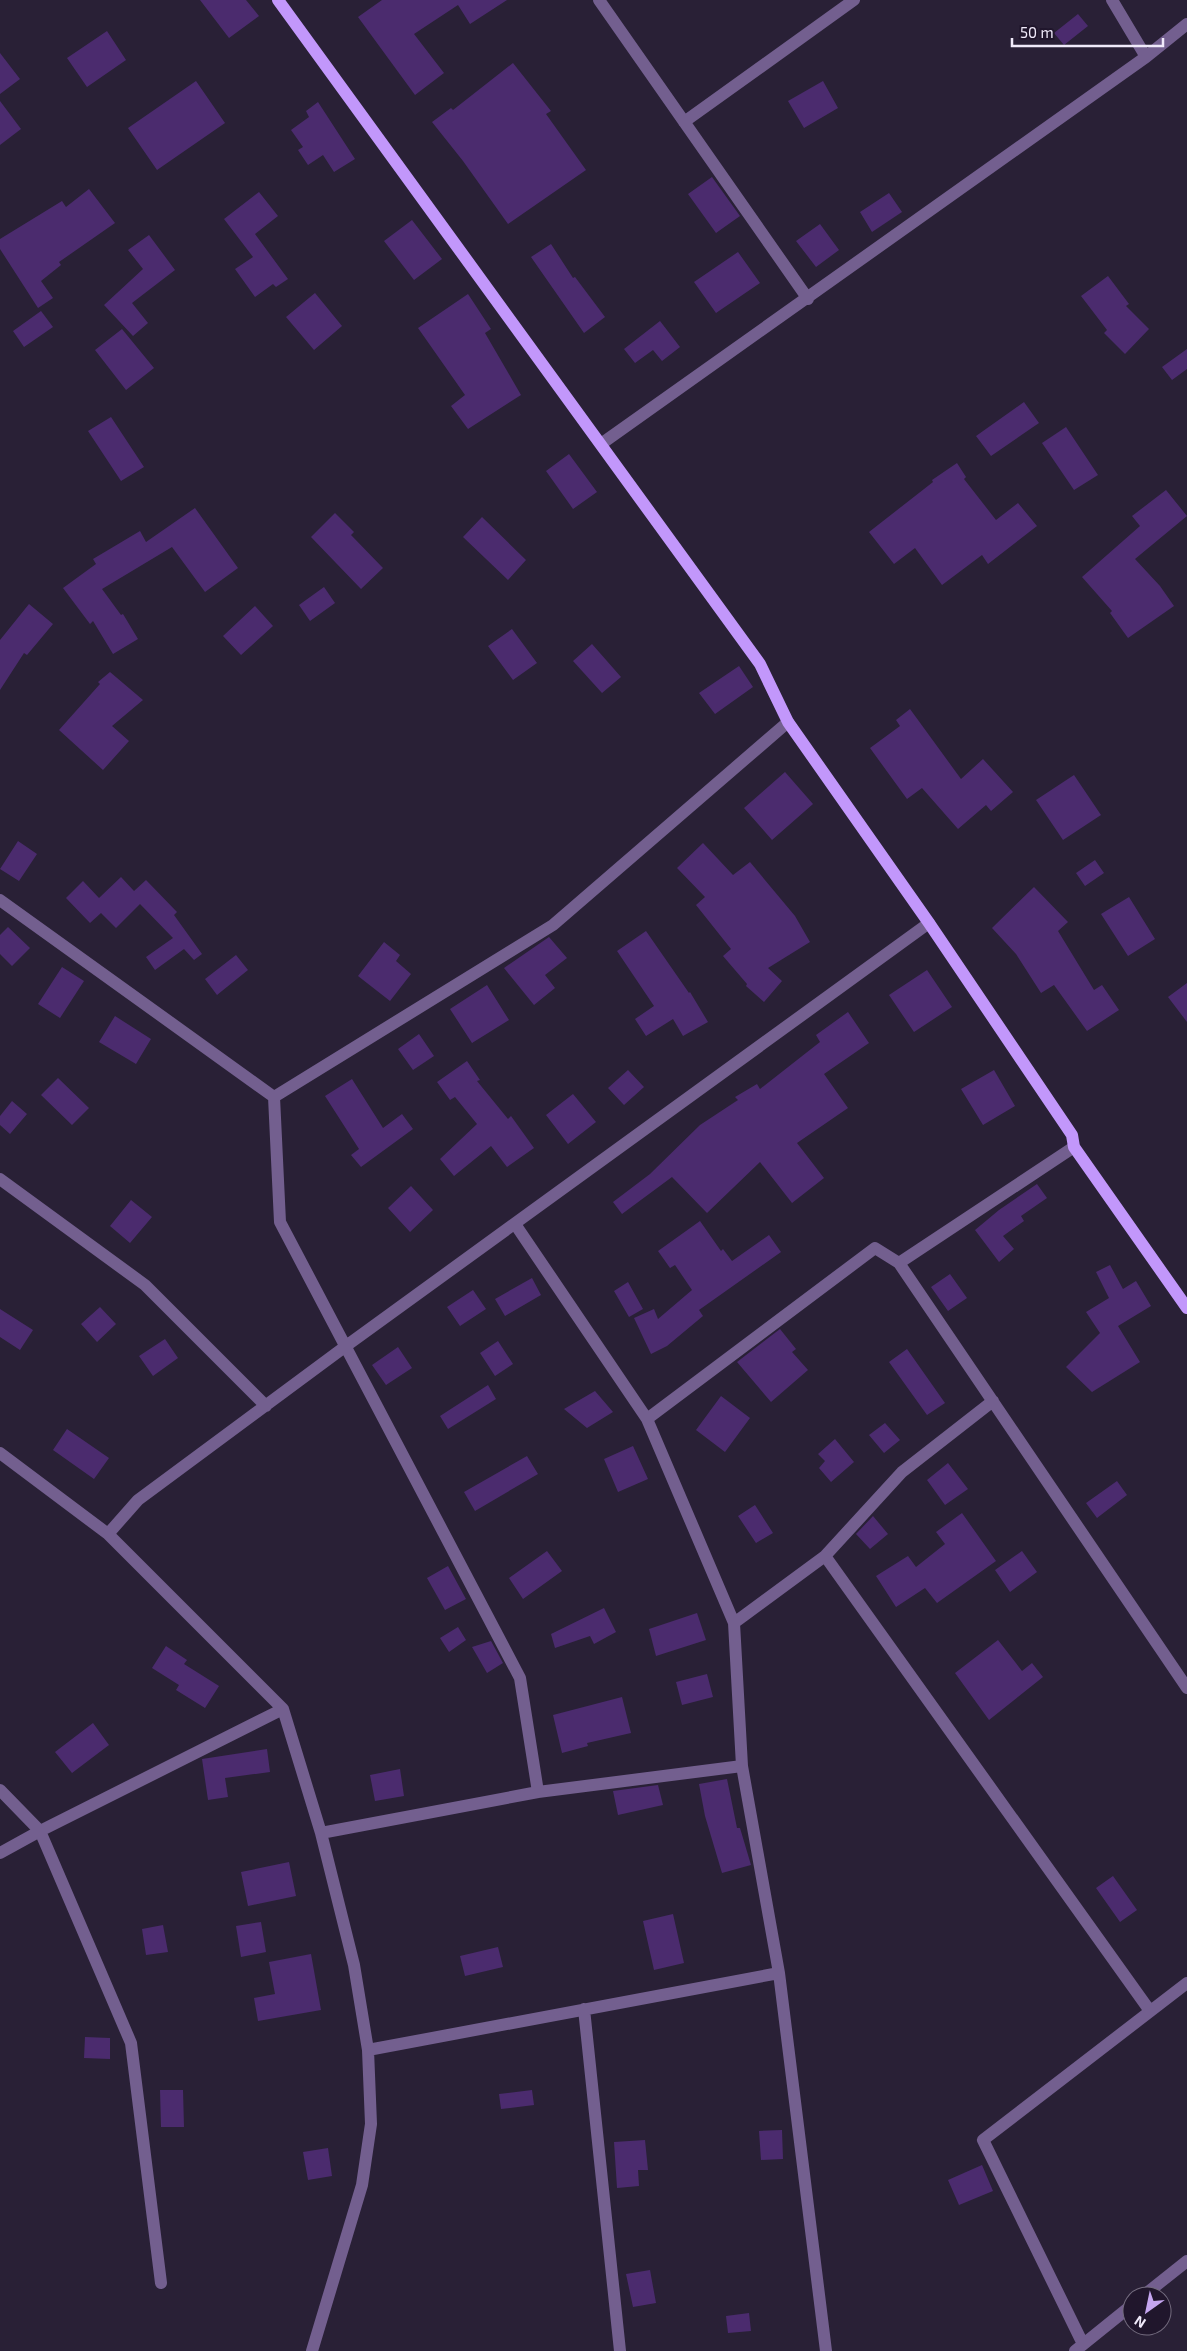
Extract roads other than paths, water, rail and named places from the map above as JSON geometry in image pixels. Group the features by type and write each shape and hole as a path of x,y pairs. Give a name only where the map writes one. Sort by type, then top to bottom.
{"main road":[{"path":"278,0 760,664 788,722 929,923 1072,1135 1074,1147 1187,1308"}],"street":[{"path":"599,0 808,299"},
{"path":"684,122 854,0"},
{"path":"1112,0 1146,57"},
{"path":"601,444 808,299 1146,57 1187,24"},
{"path":"274,1097 553,925 788,722"},
{"path":"0,900 274,1097"},
{"path":"108,1534 138,1500 346,1346 929,923"},
{"path":"274,1097 280,1222 520,1678 538,1792"},
{"path":"899,1263 1074,1147"},
{"path":"0,1179 145,1286 266,1406"},
{"path":"515,1224 647,1419 734,1623 742,1766 778,1973 826,2351"},
{"path":"647,1419 875,1248 899,1263 1187,1688"},
{"path":"734,1623 826,1556 902,1472 993,1401"},
{"path":"0,1453 108,1534 283,1710 321,1833 354,1965 368,2050 371,2124 362,2185 312,2351"},
{"path":"826,1556 1150,2011"},
{"path":"0,1853 40,1831 283,1710"},
{"path":"321,1833 538,1792 742,1766"},
{"path":"0,1790 40,1831 132,2043 160,2283"},
{"path":"368,2050 778,1973"},
{"path":"1122,2313 1079,2347 983,2140 1187,1983"},
{"path":"584,2009 620,2351"},
{"path":"1156,2286 1187,2261"}]}
